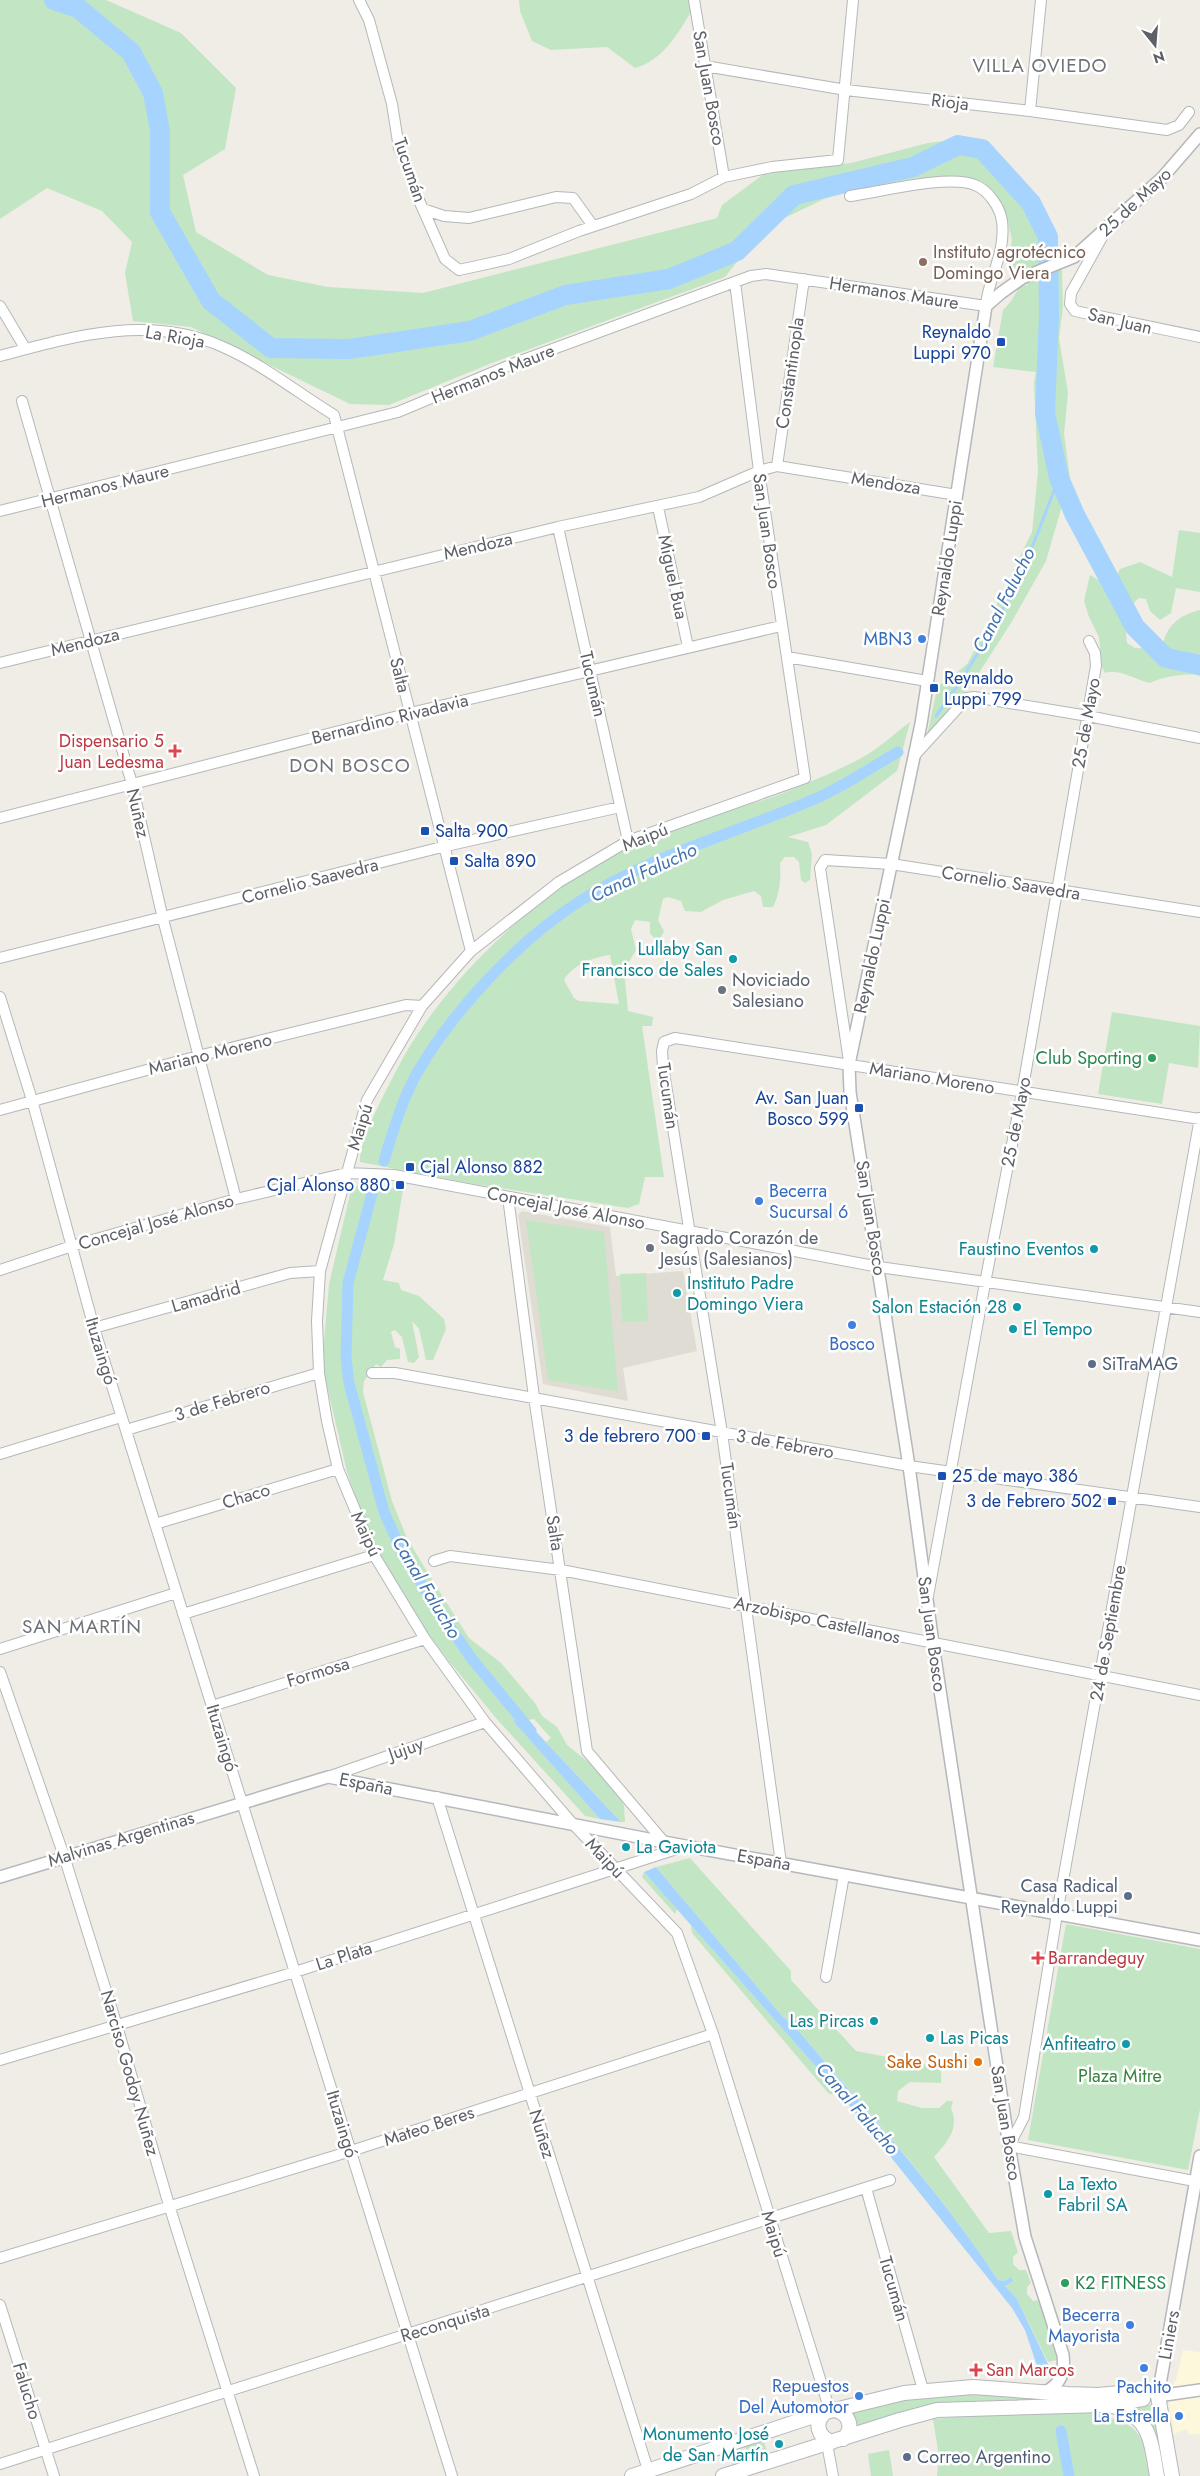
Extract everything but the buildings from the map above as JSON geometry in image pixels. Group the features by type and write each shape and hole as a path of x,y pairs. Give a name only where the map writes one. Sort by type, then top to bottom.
{"main road":[{"path":"632,2476 830,2411 883,2397 923,2390 973,2387 1098,2395 1151,2390 1158,2396 1172,2476"},
{"path":"723,2476 937,2410 1103,2405 1158,2396"},
{"path":"1103,2405 1128,2411 1143,2424 1150,2439 1157,2476"},
{"path":"830,2411 842,2412 849,2421 849,2431 834,2442 823,2437 818,2428 820,2418 830,2411"}],"street":[{"name":"Tucumán","path":"359,0 369,20 392,104 399,148 445,259 459,270 509,258 535,246 594,226"},
{"name":"San Juan Bosco","path":"694,0 724,177"},
{"path":"423,209 444,216 469,218 556,197 573,198 594,226 691,194 724,177 772,166 838,160 853,0"},
{"path":"1030,111 1041,0"},
{"name":"Rioja","path":"705,66 846,90 1030,111 1167,130 1179,125 1189,112"},
{"name":"25 de Mayo","path":"986,306 1022,278 1074,257 1162,178 1200,134"},
{"name":"Reynaldo Luppi","path":"849,1064 914,755 957,495 987,291 1000,255 1002,220 998,208 988,194 976,185 950,181 850,196"},
{"name":"San Juan","path":"1108,227 1071,292 1070,304 1075,311 1200,337"},
{"name":"Hermanos Maure","path":"0,511 398,412 515,363 751,276 766,274 986,306"},
{"name":"Constantinopla","path":"777,466 804,279"},
{"name":"San Juan Bosco","path":"735,282 759,471 805,778"},
{"path":"0,306 25,348"},
{"name":"La Rioja","path":"0,356 77,335 115,330 166,332 201,339 231,352 334,415 362,422"},
{"name":"Nuñez","path":"22,401 132,784 198,1056 236,1199"},
{"path":"334,415 338,428"},
{"name":"Salta","path":"338,428 410,713 446,846 471,951"},
{"name":"Mendoza","path":"0,664 374,571 558,527 698,497 759,471 777,466 957,495"},
{"name":"Miguel Bua","path":"658,507 688,647"},
{"name":"Tucumán","path":"558,527 628,842"},
{"name":"Bernardino Rivadavia","path":"0,818 410,713 781,626"},
{"name":"25 de Mayo","path":"927,1603 953,1471 985,1283 1022,1093 1088,716 1096,666 1095,654 1089,641"},
{"path":"787,657 927,681"},
{"path":"914,755 967,698 980,697 1200,738"},
{"name":"Maipú","path":"805,778 628,842 559,882 471,951 422,1006 367,1100 320,1271 317,1321 319,1373 327,1422 338,1469 374,1555 425,1639 485,1722 572,1823 677,1933 713,2034 830,2411"},
{"name":"Cornelio Saavedra","path":"0,958 164,919 446,846 620,807"},
{"name":"Cornelio Saavedra","path":"821,863 829,859 891,864 1200,912"},
{"name":"San Juan Bosco","path":"821,863 820,868 849,1064 850,1092 879,1267 933,1644 1009,2146 1025,2237 1063,2355 1063,2375 1055,2386 1045,2392"},
{"name":"Ituzaingó","path":"0,997 32,1100 94,1328 121,1417 452,2476"},
{"name":"Mariano Moreno","path":"0,1110 198,1056 406,1005 422,1006"},
{"name":"Mariano Moreno","path":"664,1042 675,1038 1200,1119"},
{"name":"Tucumán","path":"664,1042 662,1051 663,1066 722,1433 781,1863"},
{"name":"24 de Septiembre","path":"1009,2146 1024,2117 1057,1914 1200,1119"},
{"name":"Concejal José Alonso","path":"0,1270 72,1246 236,1199 347,1173 394,1175 689,1233 879,1267 1200,1312"},
{"name":"Salta","path":"508,1197 534,1397 587,1751 664,1842"},
{"name":"Lamadrid","path":"94,1328 290,1273 320,1271"},
{"name":"3 de Febrero","path":"126,1430 319,1373"},
{"name":"3 de Febrero","path":"372,1373 395,1374 534,1397 909,1466 1200,1507"},
{"path":"0,1454 121,1417"},
{"name":"Chaco","path":"155,1524 338,1469"},
{"path":"183,1614 374,1555"},
{"name":"Arzobispo Castellanos","path":"434,1561 450,1556 561,1570 747,1605 1100,1677 1200,1695"},
{"path":"0,1648 176,1592"},
{"name":"Formosa","path":"212,1706 425,1639"},
{"name":"Narciso Godoy Nuñez","path":"0,1672 64,1856 117,2026 168,2205 254,2476"},
{"name":"Jujuy","path":"242,1803 328,1777 485,1722"},
{"name":"España","path":"328,1777 664,1842 1200,1940"},
{"name":"Nuñez","path":"437,1797 648,2470"},
{"name":"Malvinas Argentinas","path":"0,1877 242,1803"},
{"name":"La Plata","path":"0,2060 295,1972 686,1846"},
{"path":"826,1977 844,1875"},
{"name":"Mateo Beres","path":"0,2258 168,2205 351,2151 713,2034"},
{"path":"1009,2146 1198,2181"},
{"name":"Liniers","path":"1158,2396 1198,2181 1200,2156"},
{"name":"Reconquista","path":"0,2464 226,2390 587,2278 890,2180"},
{"name":"Tucumán","path":"866,2188 923,2390"},
{"name":"Falucho","path":"0,2305 54,2476"},
{"path":"1158,2396 1200,2390"},
{"path":"833,2476 834,2442"}],"shaded area":[{"path":"522,1211 610,1227 616,1276 683,1271 697,1351 623,1368 628,1401 543,1384 518,1215"},
{"path":"1183,2350 1200,2352 1200,2434 1189,2435 1187,2429 1174,2434 1167,2393 1176,2380"}],"green space":[{"path":"0,0 106,0 181,33 236,88 225,149 183,175 196,232 268,275 328,287 423,293 717,218 722,205 764,174 851,163 928,143 966,138 992,149 1010,166 1038,204 1062,270 1063,307 1059,338 1068,393 1064,434 1070,478 1046,561 1011,623 971,685 926,739 938,685 946,682 968,663 1032,532 1038,472 1034,382 1036,372 993,367 1003,310 1022,283 1028,286 1018,271 1008,267 1012,240 1007,218 999,200 990,188 981,181 965,177 919,178 859,188 824,199 764,228 725,277 492,363 389,405 350,404 191,327 133,321 125,273 132,242 102,211 47,188 0,219"},
{"path":"519,0 690,0 692,10 675,37 661,53 645,64 635,68 607,47 551,50 532,41 520,11"},
{"path":"1179,530 1200,533 1200,592 1176,588 1171,613 1160,620 1150,611 1146,599 1139,598 1128,613 1126,624 1127,643 1135,648 1162,649 1166,634 1174,623 1185,615 1200,610 1200,676 1175,676 1150,683 1122,673 1105,673 1102,667 1099,637 1089,617 1084,601 1090,575 1100,581 1116,577 1120,569 1140,562 1172,577"},
{"path":"910,722 897,771 826,825 788,837 808,842 812,854 810,880 805,883 801,880 799,862 794,857 785,857 780,863 779,886 773,907 763,907 761,896 754,891 723,900 701,912 685,911 681,901 668,897 663,899 658,920 664,931 658,943 650,933 650,922 635,920 631,929 636,950 624,970 628,1011 653,1017 652,1026 642,1026 664,1177 645,1177 639,1204 628,1208 474,1184 360,1162 368,1129 396,1071 416,1036 441,1001 470,967 537,905 573,879 646,837 680,824 769,798 817,779 868,754","holes":["610,955 619,1004 579,1001 574,998 564,980 578,966"]},
{"name":"Club Sporting","path":"1112,1012 1200,1026 1198,1068 1169,1063 1162,1104 1098,1094"},
{"path":"360,1184 403,1189 394,1244 383,1280 399,1283 401,1290 419,1296 444,1319 446,1329 433,1360 426,1360 419,1329 412,1321 419,1357 414,1363 408,1362 402,1337 395,1330 391,1332 395,1347 400,1349 400,1359 387,1360 381,1367 376,1364 364,1381 363,1392 392,1501 407,1538 469,1638 501,1663 535,1703 542,1716 557,1727 567,1745 601,1772 620,1794 624,1806 625,1822 621,1822 546,1742 551,1738 534,1719 514,1722 600,1819 585,1816 496,1718 448,1660 413,1613 368,1535 347,1472 322,1364 329,1284 351,1190"},
{"path":"526,1220 604,1232 618,1391 548,1380"},
{"path":"646,1273 648,1321 622,1322 620,1274"},
{"path":"690,1858 791,1971 791,1980 856,2051 941,2067 941,2083 910,2082 898,2091 897,2101 922,2108 939,2108 947,2101 953,2101 951,2108 954,2122 951,2135 934,2157 989,2233 1011,2231 1018,2252 1013,2257 1013,2264 1019,2270 1026,2270 1031,2283 1027,2287 1027,2294 1033,2301 1039,2300 1057,2360 1048,2362 1017,2299 1005,2286 1011,2277 1004,2281 998,2280 952,2214 902,2151 796,2028 782,2016 656,1867"},
{"path":"644,1872 677,1909 675,1914 642,1877"},
{"name":"Plaza Mitre","path":"1066,1924 1200,1949 1200,2109 1188,2170 1028,2140"},
{"path":"691,1925 841,2095 829,2094 692,1933"},
{"path":"941,2394 989,2394 1057,2400 961,2402 852,2433 849,2412 866,2405"},
{"path":"1153,2404 1166,2476 1164,2476 1157,2438 1153,2429 1129,2407"},
{"path":"1096,2413 1123,2422 1137,2432 1144,2448 1149,2476 937,2476 939,2457 933,2419 996,2414"},
{"path":"764,2441 768,2455 749,2461 745,2447"},
{"path":"889,2450 893,2476 871,2476 868,2454"}],"water":[{"path":"525,1719 621,1822 600,1819 513,1721"},
{"path":"656,1867 782,2016 796,2028 927,2182 998,2280 1004,2281 1011,2277 1013,2281 1005,2286 1017,2299 1049,2366 1037,2366 1025,2330 1012,2308 841,2095 644,1872"},
{"path":"743,2449 746,2461 733,2465 729,2454"}],"waterway":[{"path":"54,0 78,8 131,52 153,93 160,131 160,212 211,301 271,348 349,349 470,331 565,295 669,279 737,251 794,195 913,167 958,145 982,149 1031,203 1048,237 1049,316 1045,413 1059,478 1075,515 1135,627 1166,658 1200,665"},
{"name":"Canal Falucho","path":"936,716 960,682 1002,611 1031,550 1059,478"},
{"name":"Canal Falucho","path":"384,1161 407,1094 432,1049 488,979 554,919 605,886 635,871 665,857 819,797 898,752"},
{"name":"Canal Falucho","path":"373,1190 348,1283 346,1358 349,1383 384,1512 404,1556 436,1607 472,1659 531,1731"},
{"name":"Canal Falucho","path":"1061,2431 1069,2476"}],"place":[{"name":"Instituto agrotécnico Domingo Viera","path":"923,262"},
{"name":"Reynaldo Luppi 970","path":"1001,342"},
{"name":"MBN3","path":"922,639"},
{"name":"Reynaldo Luppi 799","path":"934,688"},
{"name":"Dispensario 5 Juan Ledesma","path":"175,751"},
{"name":"Salta 900","path":"425,831"},
{"name":"Salta 890","path":"454,861"},
{"name":"Lullaby San Francisco de Sales","path":"733,959"},
{"name":"Noviciado Salesiano","path":"722,990"},
{"name":"Club Sporting","path":"1152,1058"},
{"name":"Av. San Juan Bosco 599","path":"859,1108"},
{"name":"Cjal Alonso 882","path":"410,1167"},
{"name":"Cjal Alonso 880","path":"400,1185"},
{"name":"Becerra Sucursal 6","path":"759,1201"},
{"name":"Sagrado Corazón de Jesús (Salesianos)","path":"650,1248"},
{"name":"Faustino Eventos","path":"1094,1249"},
{"name":"Instituto Padre Domingo Viera","path":"677,1293"},
{"name":"Salon Estación 28","path":"1017,1307"},
{"name":"Bosco","path":"852,1325"},
{"name":"El Tempo","path":"1013,1329"},
{"name":"SiTraMAG","path":"1092,1364"},
{"name":"3 de febrero 700","path":"706,1436"},
{"name":"25 de mayo 386","path":"942,1476"},
{"name":"3 de Febrero 502","path":"1112,1501"},
{"name":"La Gaviota","path":"626,1847"},
{"name":"Casa Radical Reynaldo Luppi","path":"1128,1896"},
{"name":"Barrandeguy","path":"1038,1958"},
{"name":"Las Pircas","path":"874,2021"},
{"name":"Las Picas","path":"930,2038"},
{"name":"Anfiteatro","path":"1126,2044"},
{"name":"Sake Sushi","path":"978,2062"},
{"name":"La Texto Fabril SA","path":"1048,2194"},
{"name":"K2 FITNESS","path":"1065,2283"},
{"name":"Becerra Mayorista","path":"1130,2325"},
{"name":"Pachito","path":"1144,2368"},
{"name":"San Marcos","path":"976,2370"},
{"name":"Repuestos Del Automotor","path":"859,2396"},
{"name":"La Estrella","path":"1179,2416"},
{"name":"Monumento José de San Martín","path":"779,2444"},
{"name":"Correo Argentino","path":"907,2457"}],"district":[{"name":"VILLA OVIEDO","path":"1040,65"},
{"name":"DON BOSCO","path":"350,765"},
{"name":"SAN MARTÍN","path":"82,1626"}]}
